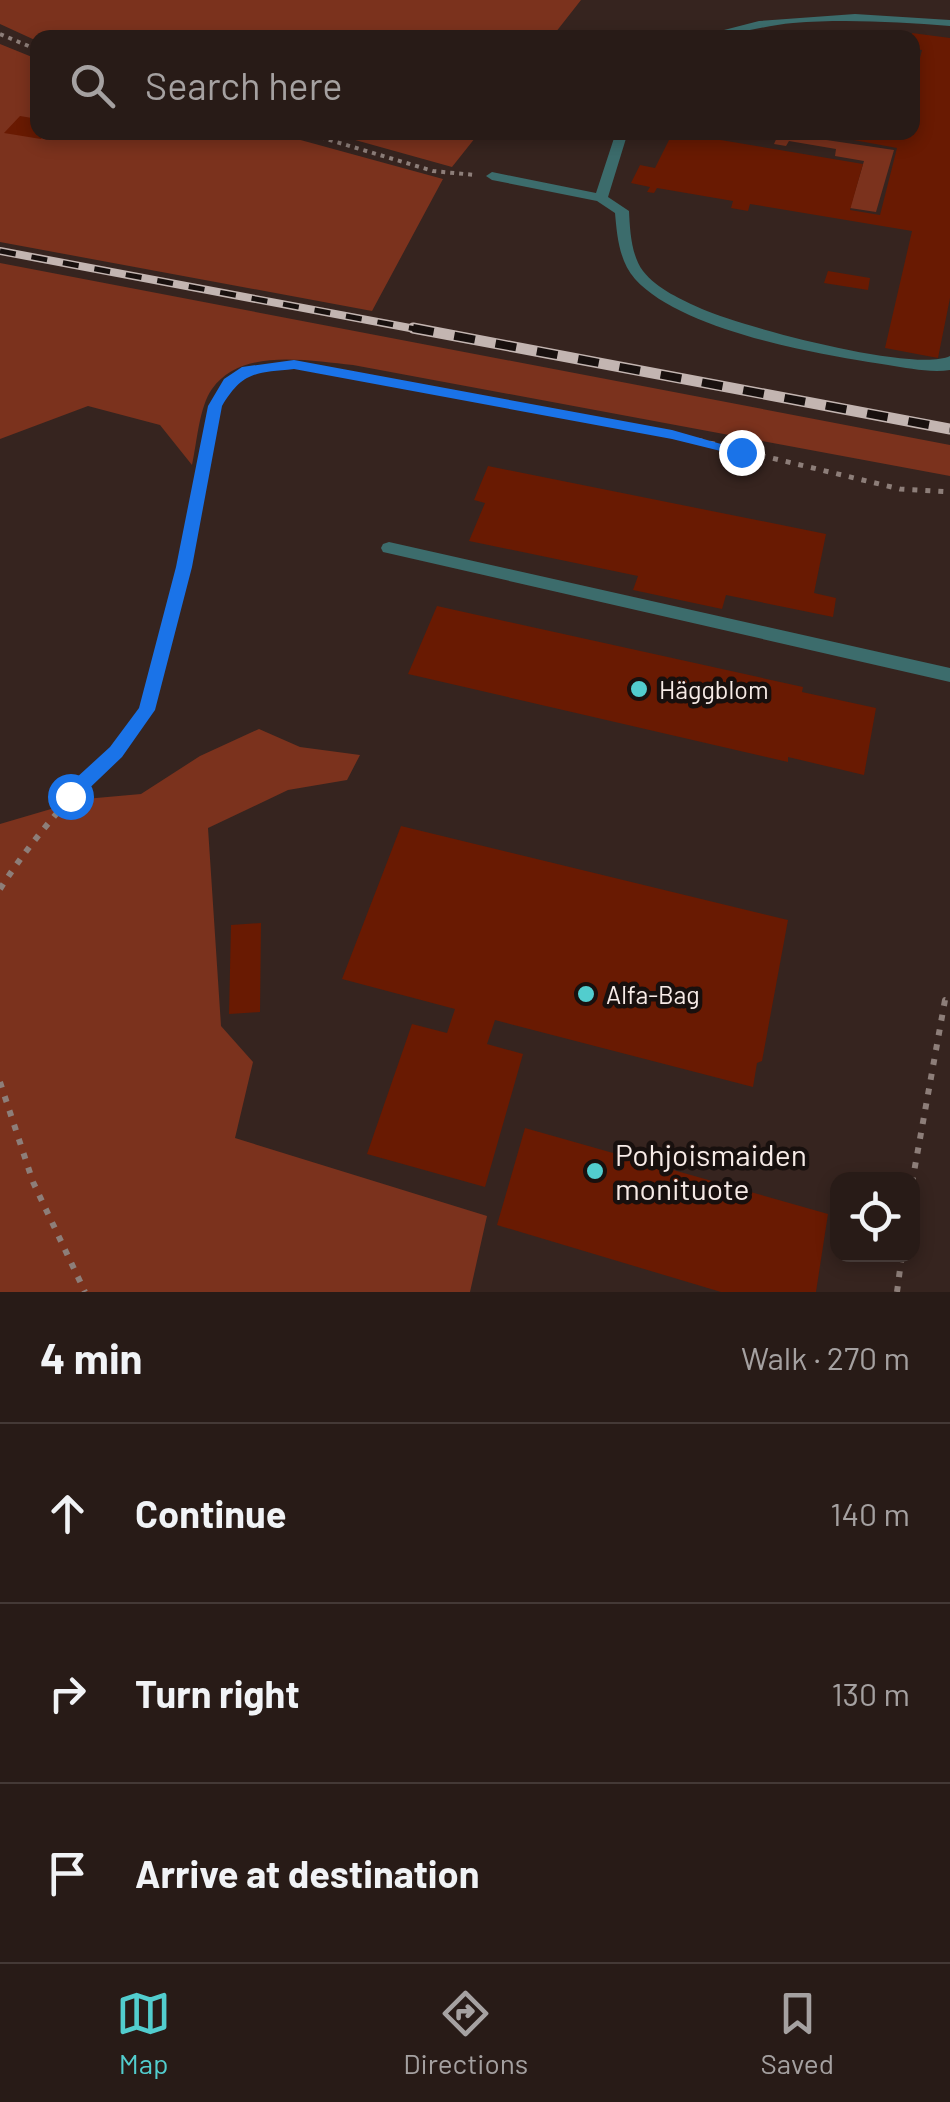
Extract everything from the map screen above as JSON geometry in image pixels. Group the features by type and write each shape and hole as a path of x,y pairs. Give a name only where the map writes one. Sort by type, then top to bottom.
{"lane":[{"path":"736,30 812,20 950,22"},
{"path":"601,198 619,140"},
{"path":"492,176 601,198 622,211 626,248 638,274 681,308 859,356 945,367 950,361"},
{"path":"389,548 950,675"}],"path":[{"path":"0,34 30,47"},
{"path":"331,140 433,170 492,176"},
{"path":"0,889 33,838 77,788 116,752 147,710 184,567 215,406 229,382 247,370 294,364 672,434 900,489 950,492"},
{"path":"914,1172 945,1000 950,1001"},
{"path":"0,1082 33,1182 85,1292"},
{"path":"897,1292 901,1262"}],"shaded area":[{"path":"0,0 581,0 557,30 30,30 30,38 0,24"},
{"path":"0,44 30,56 30,140 301,140 443,179 372,311 0,242"},
{"path":"355,140 473,140 452,167"},
{"path":"776,140 826,140 894,150 876,212 850,208 864,161 835,156 836,149 789,141 786,146 774,144"},
{"path":"0,263 950,445 950,476 353,365 297,360 240,367 212,389 204,405 192,465 160,425 88,406 0,439"},
{"path":"259,729 300,747 360,755 347,780 288,790 208,828 221,1026 253,1062 235,1138 487,1216 470,1292 0,1292 0,824 85,799 141,794 200,756"}],"building":[{"path":"920,34 950,38 950,298 938,358 885,348 912,231 750,204 748,211 731,208 733,201 657,188 654,193 647,192 650,187 631,183 640,165 655,168 669,140 720,140 863,164 850,210 880,215 897,148 854,140 920,140"},
{"path":"20,116 30,118 30,137 4,133"},
{"path":"828,271 870,278 868,290 824,283"},
{"path":"488,466 826,534 814,593 836,598 833,617 726,595 722,609 633,590 638,576 469,541 485,503 474,500"},
{"name":"Häggblom","path":"437,606 803,687 802,692 876,708 864,775 788,757 788,762 408,674"},
{"name":"Alfa-Bag","path":"401,826 788,920 762,1061 757,1063 753,1087 495,1020 487,1044 523,1054 485,1187 367,1154 412,1024 447,1033 455,1009 342,979"},
{"path":"261,923 260,1012 229,1014 231,925"},
{"name":"Pohjoismaiden monituote","path":"525,1128 828,1214 816,1292 721,1292 497,1225"}],"railway":[{"path":"0,251 426,331"},
{"path":"413,328 950,429"}],"place":[{"name":"Häggblom","path":"639,689"},
{"name":"Alfa-Bag","path":"586,994"},
{"name":"Pohjoismaiden monituote","path":"595,1171"}],"route":[{"path":"70,796 134,732 147,710 184,567 210,422 218,396 229,382 247,370 294,364 672,434 741,452"}]}
